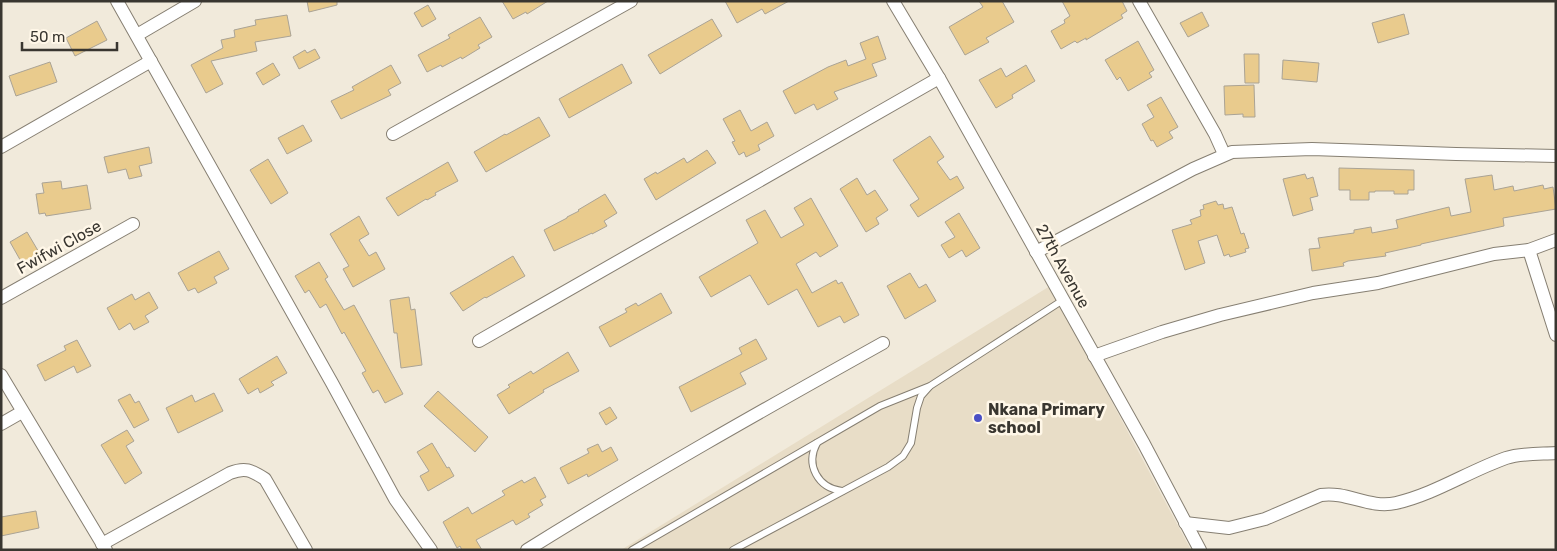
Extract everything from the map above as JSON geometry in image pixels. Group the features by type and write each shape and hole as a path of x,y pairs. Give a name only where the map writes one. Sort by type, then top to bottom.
{"street":[{"path":"117,1 332,383 395,499 431,550"},
{"path":"137,35 195,1"},
{"path":"393,134 631,1"},
{"name":"27th Avenue","path":"893,1 939,78 1144,444 1200,550"},
{"path":"1139,1 1215,134 1224,154"},
{"path":"1,147 151,61"},
{"path":"479,341 939,78"},
{"path":"1036,252 1192,169 1224,154 1245,150 1312,149 1556,156"},
{"name":"Fwifwi Close","path":"1,298 133,224"},
{"path":"1094,356 1162,332 1220,315 1313,293 1378,283 1494,254 1529,250 1556,240"},
{"path":"1529,250 1556,335"},
{"path":"527,550 635,483 883,343"},
{"path":"1,375 104,547 230,473 240,469 253,472 265,479 306,550"},
{"path":"1,424 22,412"},
{"path":"1185,522 1229,528 1264,519 1328,494 1376,504 1394,503 1415,498 1507,458 1556,453"}],"lane":[{"path":"632,550 880,406 930,386 1063,300"},
{"path":"732,550 888,467 903,456 911,443 921,396 930,386"},
{"path":"818,442 813,454 815,473 824,484 842,492"}],"shaded area":[{"name":"Nkana Primary school","path":"1050,286 1191,550 621,550"}],"building":[{"path":"307,1 337,1 337,5 309,12"},
{"path":"502,1 548,1 527,14 526,12 513,19"},
{"path":"725,1 789,1 765,14 762,9 737,23"},
{"path":"979,1 1002,1 1014,22 986,38 989,42 965,55 949,27 983,7"},
{"path":"1062,1 1122,1 1127,11 1121,15 1123,18 1086,40 1086,38 1077,43 1075,41 1061,49 1051,31 1065,23 1064,20 1070,16"},
{"path":"428,5 436,19 422,27 414,13"},
{"path":"1202,12 1209,26 1188,37 1180,23"},
{"path":"1404,14 1409,34 1378,43 1372,23"},
{"path":"287,15 291,36 255,42 257,51 211,61 223,84 206,93 191,65 223,48 221,40 235,37 234,30 256,25 255,20"},
{"path":"480,17 492,37 478,45 480,48 462,59 461,57 427,72 418,55 450,38 448,35"},
{"path":"712,19 722,36 660,74 648,55"},
{"path":"97,21 107,40 75,56 66,38"},
{"path":"878,36 886,59 872,64 877,76 834,92 838,99 817,110 814,104 795,114 783,91 828,67 846,60 848,66 866,59 860,43"},
{"path":"1138,41 1154,70 1149,73 1152,77 1128,91 1120,77 1117,80 1105,60"},
{"path":"315,49 320,58 299,69 293,57 305,50 307,53"},
{"path":"1244,54 1259,54 1259,83 1245,83"},
{"path":"1283,60 1319,63 1317,82 1282,79"},
{"path":"50,62 57,82 16,96 9,76"},
{"path":"273,63 280,75 263,85 256,73"},
{"path":"622,64 632,83 569,118 559,99"},
{"path":"391,65 401,83 388,90 391,95 341,119 331,101 354,90 352,87"},
{"path":"1026,65 1035,81 1012,95 1013,98 996,108 979,80 1001,68 1006,77"},
{"path":"1254,85 1255,117 1243,117 1243,114 1225,115 1224,86"},
{"path":"1161,97 1178,127 1169,132 1173,138 1157,147 1153,140 1151,141 1142,124 1154,117 1147,105"},
{"path":"740,110 751,131 767,122 774,136 758,145 760,150 746,157 744,152 739,155 732,142 735,141 723,119"},
{"path":"539,117 550,136 486,172 474,152"},
{"path":"303,125 312,141 287,154 278,138"},
{"path":"930,136 944,157 937,162 950,180 957,176 964,188 918,217 910,205 919,199 893,160"},
{"path":"149,147 152,163 139,166 142,176 129,179 126,169 108,173 104,157"},
{"path":"707,150 716,163 656,200 644,179 656,172 657,174 684,158 687,163"},
{"path":"268,159 288,193 271,204 250,170"},
{"path":"448,162 458,181 398,216 386,198"},
{"path":"1339,168 1414,170 1414,190 1408,190 1408,194 1394,194 1394,191 1375,191 1369,192 1369,200 1350,200 1350,190 1339,190"},
{"path":"1305,174 1307,179 1313,177 1318,196 1310,198 1313,210 1293,216 1283,179"},
{"path":"1492,175 1494,190 1513,186 1514,191 1543,185 1544,189 1553,187 1556,209 1503,218 1504,226 1385,253 1386,256 1348,261 1343,263 1344,266 1312,271 1309,249 1320,248 1318,238 1354,233 1354,230 1371,227 1372,233 1398,228 1396,220 1449,207 1451,216 1471,212 1465,179"},
{"path":"857,178 867,195 875,190 888,210 876,218 879,224 866,232 840,189"},
{"path":"61,181 62,189 87,185 91,209 46,216 45,213 39,214 36,194 44,193 42,183"},
{"path":"605,194 617,213 604,221 607,226 554,251 544,230"},
{"path":"811,198 838,246 820,257 816,252 796,264 812,293 836,280 838,284 842,282 859,315 844,323 840,316 818,327 797,289 768,305 750,275 711,297 699,277 758,243 746,220 765,210 781,238 804,225 794,208"},
{"path":"1216,201 1218,205 1223,204 1224,209 1232,207 1241,234 1244,233 1249,248 1245,249 1246,252 1230,257 1229,254 1224,256 1217,235 1198,241 1205,263 1185,270 1172,230 1192,224 1190,220 1201,216 1200,210 1204,209 1203,205"},
{"path":"959,213 980,248 966,257 962,250 949,258 941,245 955,237 945,222"},
{"path":"359,216 369,234 359,240 369,256 376,252 385,269 353,287 343,269 349,266 330,234"},
{"path":"27,232 40,254 23,265 10,242"},
{"path":"219,251 229,269 214,277 217,283 198,293 195,288 188,291 178,273"},
{"path":"513,256 525,276 463,311 450,293"},
{"path":"319,262 328,277 325,279 344,310 354,305 403,394 385,403 378,390 373,393 362,373 366,371 344,332 342,334 326,304 320,308 309,290 305,293 295,276"},
{"path":"910,273 919,288 926,284 936,301 905,319 887,286"},
{"path":"149,292 158,308 145,316 149,322 134,330 130,323 119,330 107,308 132,294 135,300"},
{"path":"661,293 672,313 610,347 599,327 627,312 625,309 636,303 638,306"},
{"path":"409,297 411,310 415,309 422,365 401,368 397,333 394,333 390,300"},
{"path":"756,339 767,359 740,373 746,384 691,412 679,387 742,354 739,348"},
{"path":"77,340 91,366 77,373 74,366 45,381 37,365 66,350 64,346"},
{"path":"568,352 579,371 543,390 544,392 509,414 497,395 510,387 508,385 531,371 533,374"},
{"path":"277,356 287,373 271,382 274,385 260,393 258,388 248,394 239,379"},
{"path":"438,391 488,437 475,452 424,406"},
{"path":"214,393 223,411 178,433 166,408 192,395 195,402"},
{"path":"130,394 135,403 139,401 149,420 134,428 118,400"},
{"path":"610,407 617,418 606,425 599,413"},
{"path":"127,430 134,441 126,446 142,473 125,484 101,445"},
{"path":"432,443 454,476 428,491 420,476 429,471 417,452"},
{"path":"598,444 602,452 611,447 618,460 588,477 587,474 568,484 560,468 589,453 587,449"},
{"path":"535,477 546,497 540,500 543,505 528,514 530,517 516,525 513,520 476,540 482,550 462,550 460,546 457,548 443,522 468,507 472,514 505,495 502,491 522,480 524,483"},
{"path":"36,511 39,528 1,536 1,517"}],"place":[{"name":"Nkana Primary school","path":"978,418"}]}
